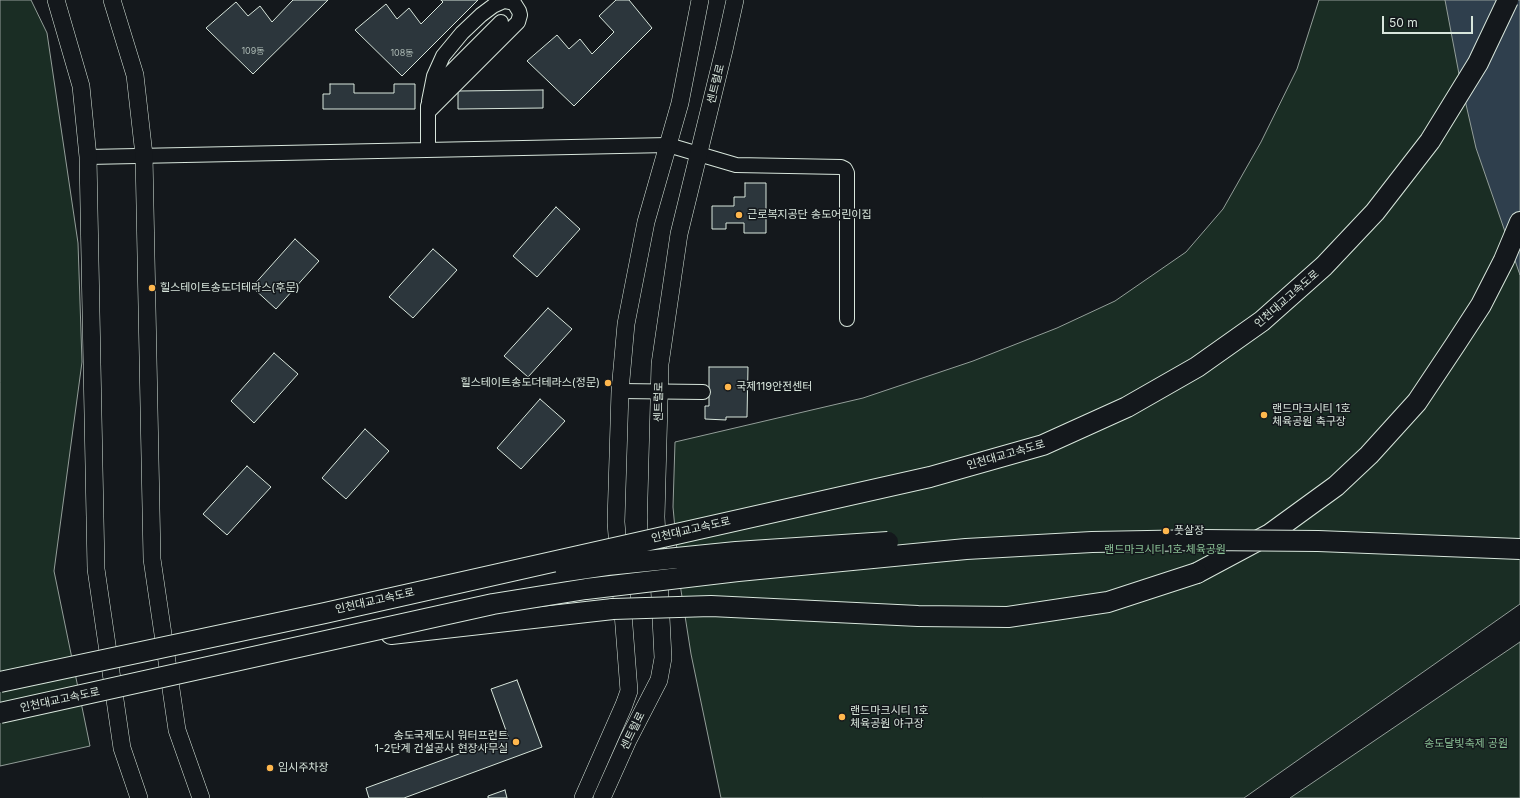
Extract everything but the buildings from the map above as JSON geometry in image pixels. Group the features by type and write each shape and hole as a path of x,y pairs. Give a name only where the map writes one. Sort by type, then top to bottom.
{"highway":[{"name":"인천대교고속도로","path":"0,682 325,613 930,476 1043,445 1127,407 1197,367 1262,321 1324,266 1375,212 1430,141 1478,63 1508,0"},
{"name":"인천대교고속도로","path":"331,641 621,609 711,606 918,616 1008,617 1108,602 1197,573 1270,534 1336,486 1369,455 1417,402 1455,346 1481,305 1504,260 1520,222"},
{"name":"인천대교고속도로","path":"325,613 505,579 607,565 736,552 965,536 1202,528 1468,534 1520,538"},
{"name":"인천대교고속도로","path":"0,713 493,604 586,589 738,571 966,549 1092,542 1203,540 1318,541 1520,549"}],"main road":[{"path":"56,0 81,86 88,157 96,569 122,748 139,798"},
{"path":"112,0 136,75 144,155 152,559 177,730 201,798"},
{"name":"센트럴로","path":"583,798 629,691 625,660 616,522 620,391 626,324 646,222 680,103 700,0"},
{"name":"센트럴로","path":"602,798 628,740 659,680 663,658 656,517 660,364 679,234 735,0"}],"street":[{"path":"428,106 518,22 520,11 514,3 504,1 493,6 462,33 443,56 434,76 428,106 428,150"},
{"path":"428,106 433,92 440,83 501,22"},
{"path":"88,157 668,145 736,165 841,167 845,169 847,178 847,319"},
{"path":"620,391 703,392"}],"green space":[{"path":"0,0 31,0 47,33 78,243 82,362 54,571 90,746 0,766"},
{"name":"랜드마크시티 1호 체육공원","path":"1319,0 1452,0 1520,274 1520,604 1244,798 721,798 691,654 680,584 673,507 675,442 863,398 973,361 1057,328 1115,301 1186,252 1223,209 1261,142 1297,69"},
{"name":"송도달빛축제 공원","path":"1520,642 1520,798 1290,798"}],"water":[{"path":"1445,0 1520,0 1520,275 1476,148 1459,74"}],"place":[{"name":"근로복지공단 송도어린이집","path":"739,215"},
{"name":"힐스테이트송도더테라스(후문)","path":"152,288"},
{"name":"힐스테이트송도더테라스(정문)","path":"608,383"},
{"name":"국제119안전센터","path":"728,387"},
{"name":"랜드마크시티 1호 체육공원 축구장","path":"1264,415"},
{"name":"풋살장","path":"1166,531"},
{"name":"랜드마크시티 1호 체육공원 야구장","path":"842,717"},
{"name":"송도국제도시 워터프런트 1-2단계 건설공사 현장사무실","path":"516,742"},
{"name":"임시주차장","path":"270,768"}]}
